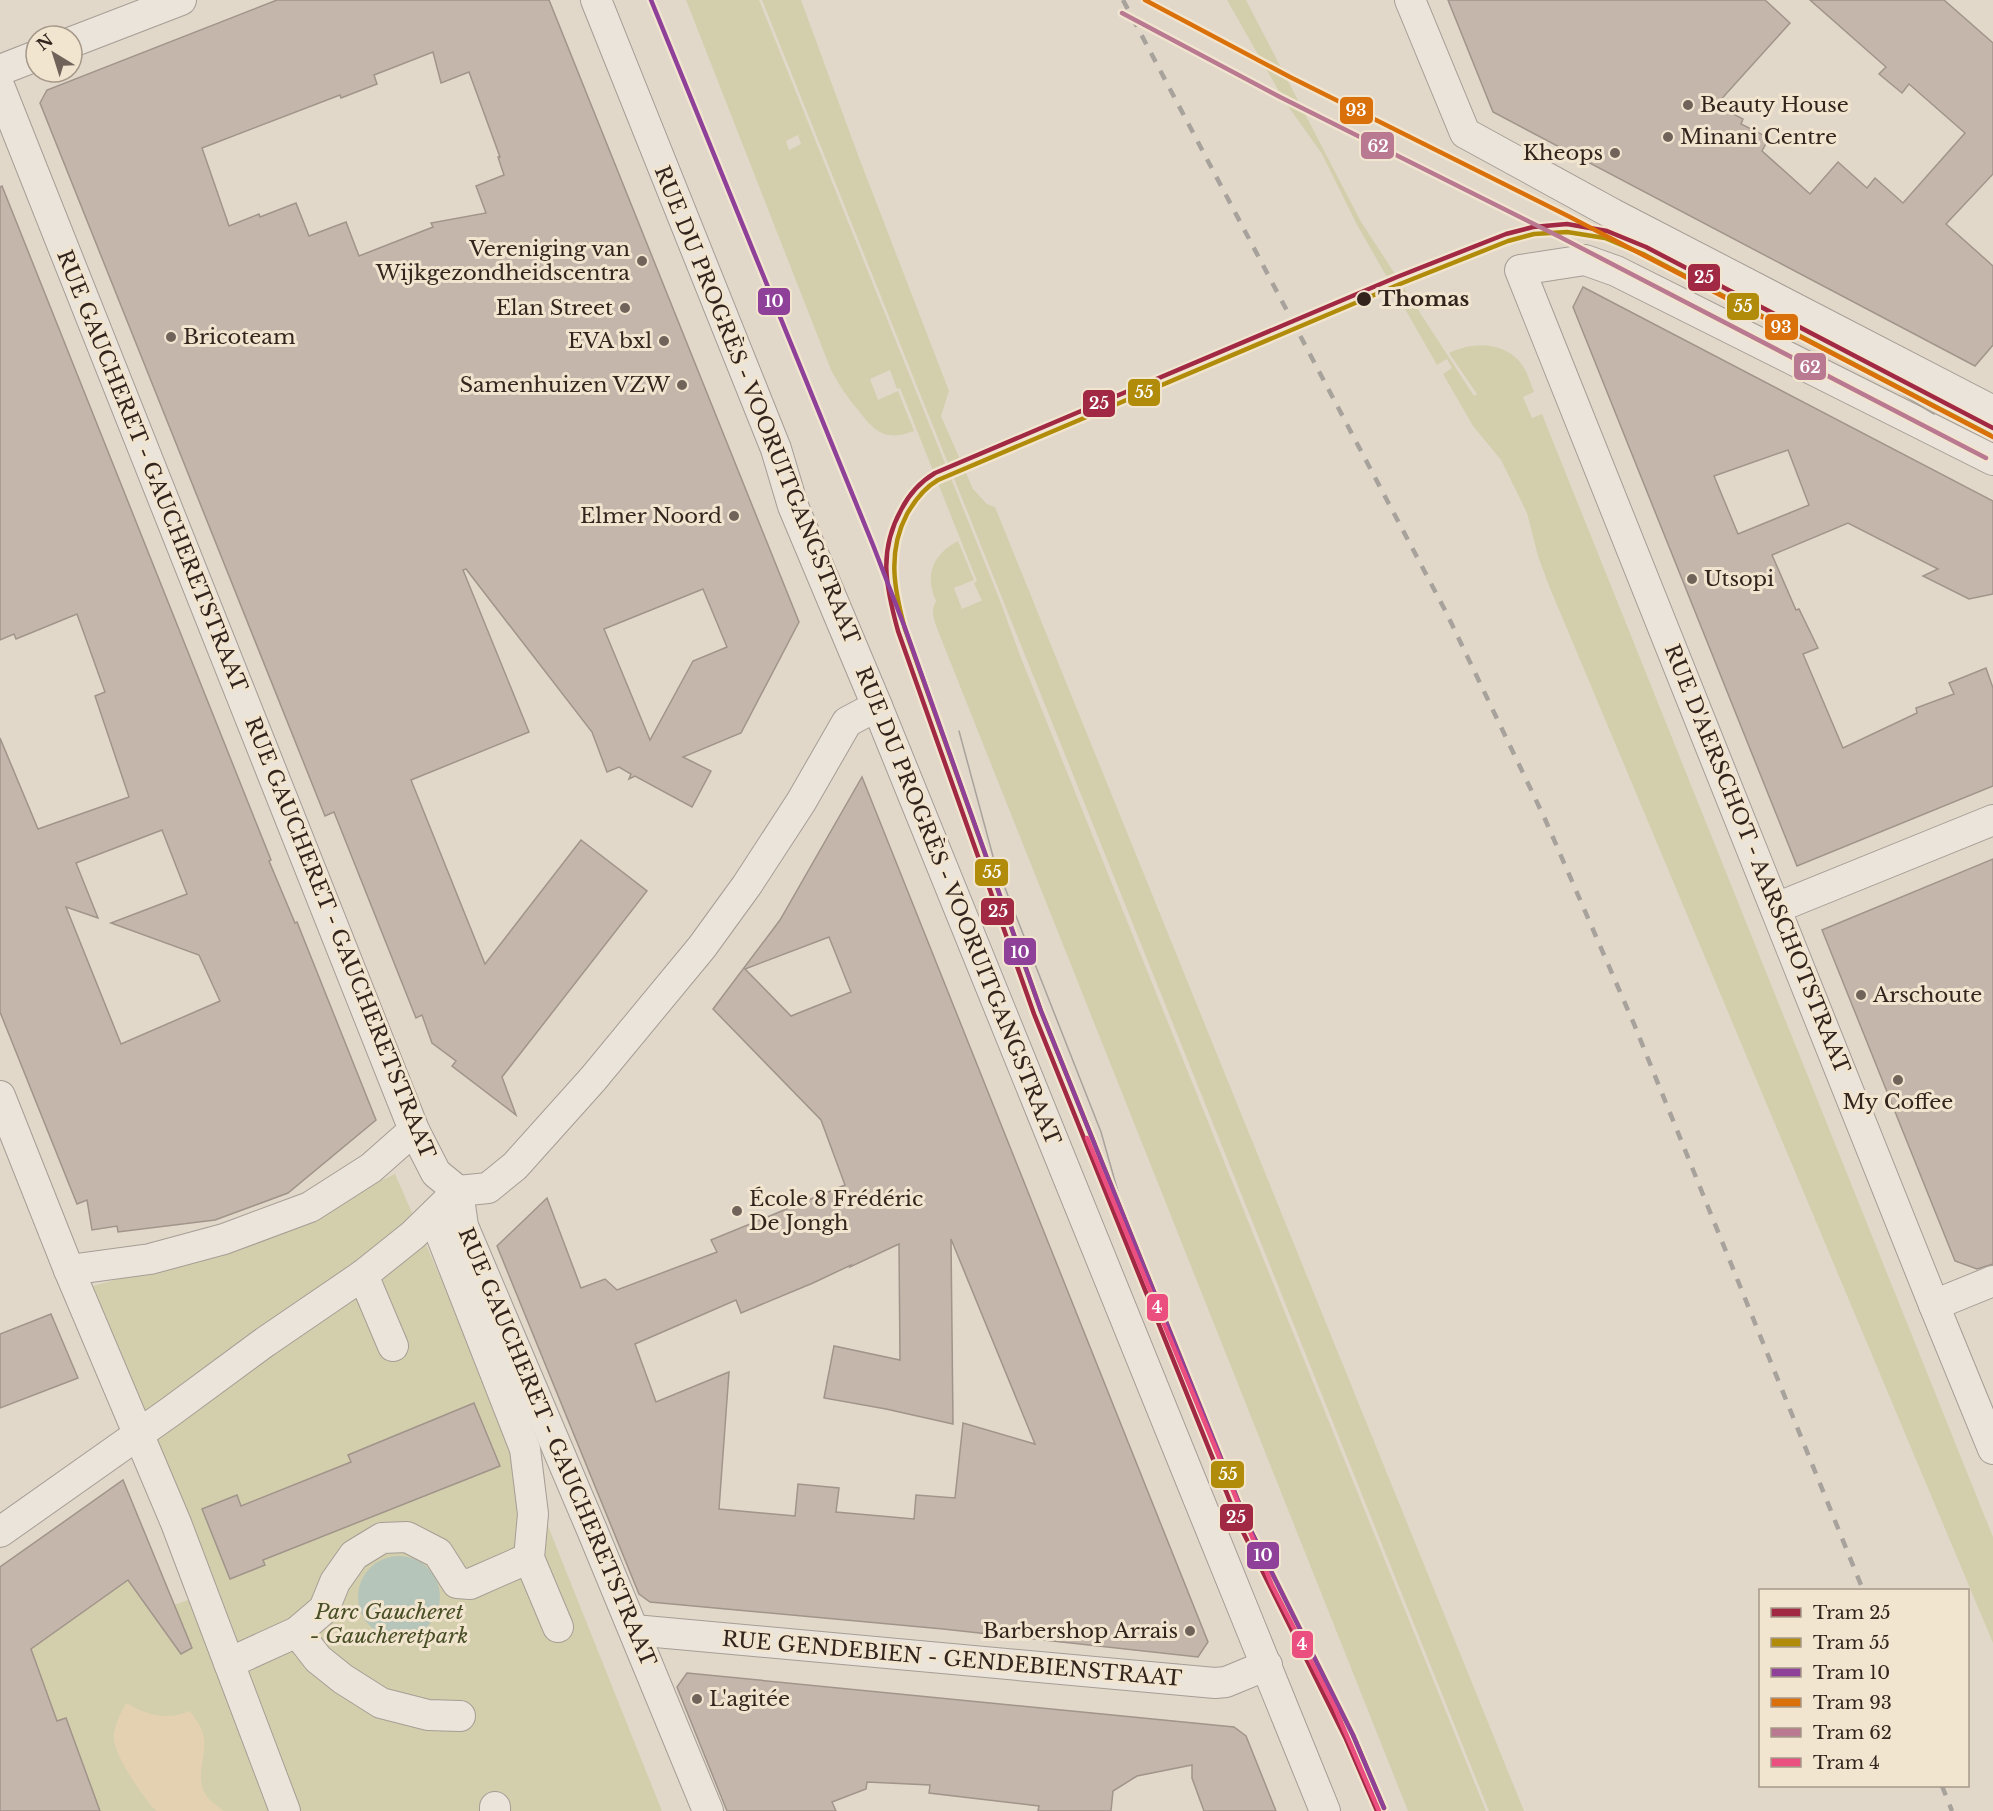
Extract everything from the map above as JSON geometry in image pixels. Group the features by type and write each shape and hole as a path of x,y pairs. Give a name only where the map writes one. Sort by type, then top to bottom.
{"street":[{"path":"84,37 181,0"},
{"name":"RUE DU PROGRÈS - VOORUITGANGSTRAAT","path":"596,0 776,449 793,506 877,706 1325,1811"},
{"path":"1410,0 1465,133 1613,214 1993,411"},
{"path":"0,70 24,61"},
{"name":"RUE GAUCHERET - GAUCHERETSTRAAT","path":"0,88 414,1130 436,1173 458,1191 463,1226 708,1811"},
{"name":"RUE D'AERSCHOT - AARSCHOTSTRAAT","path":"1993,460 1616,271 1585,260 1520,270 1993,1449"},
{"path":"0,1532 265,1342 363,1275 434,1217 458,1191 488,1188 515,1166 594,1079 702,947 747,885 801,802 847,722 877,706"},
{"path":"1776,908 1993,820"},
{"path":"0,1096 69,1270 176,1523 285,1811"},
{"path":"69,1270 150,1259 224,1239 310,1207 370,1167 414,1130"},
{"path":"434,1217 525,1449 532,1514 529,1558 558,1627"},
{"path":"363,1275 393,1346"},
{"path":"1934,1305 1993,1281"},
{"path":"230,1662 297,1632 324,1609 335,1582 354,1555 382,1538 407,1537 438,1553 457,1583 470,1584 529,1558"},
{"name":"RUE GENDEBIEN - GENDEBIENSTRAAT","path":"634,1630 1215,1683 1226,1682 1267,1665"},
{"path":"297,1632 318,1659 343,1679 381,1702 428,1715 460,1716"}],"green space":[{"path":"686,0 759,0 1021,658 1486,1811 1408,1811 935,623 933,610 936,601 931,582 933,566 942,552 958,541 974,580 954,588 962,609 983,600 974,583 977,581 900,388 897,389 890,370 870,379 878,400 898,391 914,431 888,435 876,429 864,418 831,370","holes":["798,135 801,144 789,150 786,141"]},
{"path":"762,0 801,0 949,391 941,416 973,489 987,504 995,507 1524,1811 1489,1811"},
{"path":"1227,0 1246,0 1360,220 1474,396 1477,394 1449,353 1477,345 1496,347 1513,355 1526,372 1534,392 1523,397 1532,418 1542,414 1993,1537 1993,1643 1549,586 1538,556 1527,513 1501,460 1473,426 1443,374 1452,368 1447,359 1437,365 1356,223 1322,154 1285,102"},
{"name":"Parc Gaucheret - Gaucheretpark","path":"395,1174 530,1481 662,1811 100,1811 66,1719 57,1721 31,1649 128,1580 152,1613 207,1593 86,1288 244,1243"}],"sand":[{"path":"126,1703 142,1711 165,1716 190,1711 200,1726 204,1739 202,1787 210,1800 224,1811 157,1811 152,1807 127,1772 114,1741 116,1725"}],"shaded area":[{"path":"399,1556 422,1563 428,1568 433,1574 440,1597 433,1620 428,1626 422,1631 399,1638 376,1631 370,1626 365,1620 358,1597 365,1574 370,1568 376,1563"}],"building":[{"path":"277,0 549,0 799,622 741,733 683,757 711,771 692,807 635,776 629,779 631,774 619,767 607,772 592,732 466,569 463,570 529,732 411,780 485,964 581,840 647,891 502,1077 516,1115 452,1066 456,1061 432,1043 422,1015 416,1018 334,812 325,816 40,103 47,90 62,84 84,84 84,76","holes":["433,52 441,83 469,72 500,157 498,157 504,175 476,186 486,213 431,223 433,227 359,256 346,222 309,236 296,203 229,226 202,148 340,95 341,98 377,84 374,75","703,589 727,647 693,661 650,740 604,629"]},
{"path":"1448,0 1765,0 1790,23 1716,105 1743,119 1741,124 1769,138 1762,151 1810,194 1838,162 1867,188 1875,178 1903,203 1965,133 1909,84 1902,93 1879,74 1886,67 1810,0 1944,0 1993,43 1993,174 1946,224 1993,266 1993,345 1975,366 1493,112"},
{"path":"2,186 271,860 269,861 295,923 297,922 376,1120 288,1193 215,1220 118,1232 117,1226 92,1230 87,1200 77,1204 0,1012 0,738 38,829 129,797 95,696 105,692 77,614 16,639 14,634 0,640 0,187","holes":["162,830 187,894 111,923 199,955 220,1001 121,1044 66,907 98,918 76,863"]},
{"path":"1583,287 1993,501 1993,594 1969,599 1923,576 1938,569 1848,523 1772,555 1796,610 1799,609 1818,648 1803,654 1843,748 1917,713 1916,708 1954,694 1949,683 1986,668 1993,688 1993,786 1797,866 1573,307","holes":["1788,450 1809,505 1738,534 1714,476"]},
{"path":"862,777 1208,1642 1198,1657 943,1629 650,1602 639,1594 497,1246 547,1198 581,1288 605,1279 617,1290 717,1252 711,1240 845,1185 821,1120 713,1009 780,920","holes":["829,937 851,992 791,1016 745,969","951,1239 1035,1444 963,1423 955,1498 916,1495 914,1519 836,1512 839,1488 798,1484 795,1516 719,1509 729,1372 656,1402 635,1344 736,1300 741,1313 899,1244 900,1360 834,1346 824,1398 953,1424"]},
{"path":"1993,859 1993,1264 1977,1269 1955,1261 1822,930"},
{"path":"51,1314 78,1378 0,1408 0,1334"},
{"path":"474,1403 500,1466 263,1560 265,1565 230,1579 202,1509 237,1495 241,1506 351,1462 348,1455"},
{"path":"123,1480 192,1648 181,1654 128,1580 31,1649 57,1721 66,1718 100,1811 0,1811 0,1567"},
{"path":"687,1673 1234,1727 1246,1736 1276,1811 1204,1811 1192,1778 1192,1765 1137,1776 1113,1791 1111,1811 1038,1811 1039,1806 929,1793 930,1785 867,1782 866,1789 832,1802 836,1811 727,1811 677,1687"}],"tram line":[{"name":"10","path":"651,0 873,545 905,628 1041,1011 1247,1523 1353,1735 1384,1808"},
{"name":"93","path":"1145,0 1290,77 1570,217 1993,437"},
{"name":"62","path":"1122,13 1280,97 1560,237 1986,458"},
{"name":"25","path":"1377,1811 1346,1739 1240,1526 1034,1014 898,631 886,570 889,540 894,525 911,494 924,480 935,473 1397,277 1506,234 1533,227 1567,224 1607,231 1646,247 1993,428"},
{"name":"55","path":"1384,1808 1353,1735 1247,1523 1041,1011 905,629 894,571 897,542 907,514 917,499 938,480 1400,284 1508,241 1534,234 1567,232 1605,238 1643,254 1990,435"},
{"path":"1761,307 1934,414"},
{"path":"959,731 994,860 1101,1132 1147,1294"},
{"name":"4","path":"1087,1138 1272,1585 1335,1708 1379,1811"}],"railway":[{"path":"1123,0 1446,612 1545,819 1634,1024 1863,1589"},
{"path":"1942,1787 1952,1811"}],"place":[{"name":"Beauty House","path":"1688,105"},
{"name":"Minani Centre","path":"1668,137"},
{"name":"Kheops","path":"1615,153"},
{"name":"Vereniging van Wijkgezondheidscentra","path":"642,261"},
{"name":"Thomas","path":"1364,299"},
{"name":"Elan Street","path":"625,308"},
{"name":"Bricoteam","path":"171,337"},
{"name":"EVA bxl","path":"664,341"},
{"name":"Samenhuizen VZW","path":"682,385"},
{"name":"Elmer Noord","path":"734,516"},
{"name":"Utsopi","path":"1692,579"},
{"name":"Arschoute","path":"1861,995"},
{"name":"My Coffee","path":"1898,1080"},
{"name":"École 8 Frédéric De Jongh","path":"737,1211"},
{"name":"Barbershop Arrais","path":"1190,1631"},
{"name":"L'agitée","path":"697,1699"}]}
